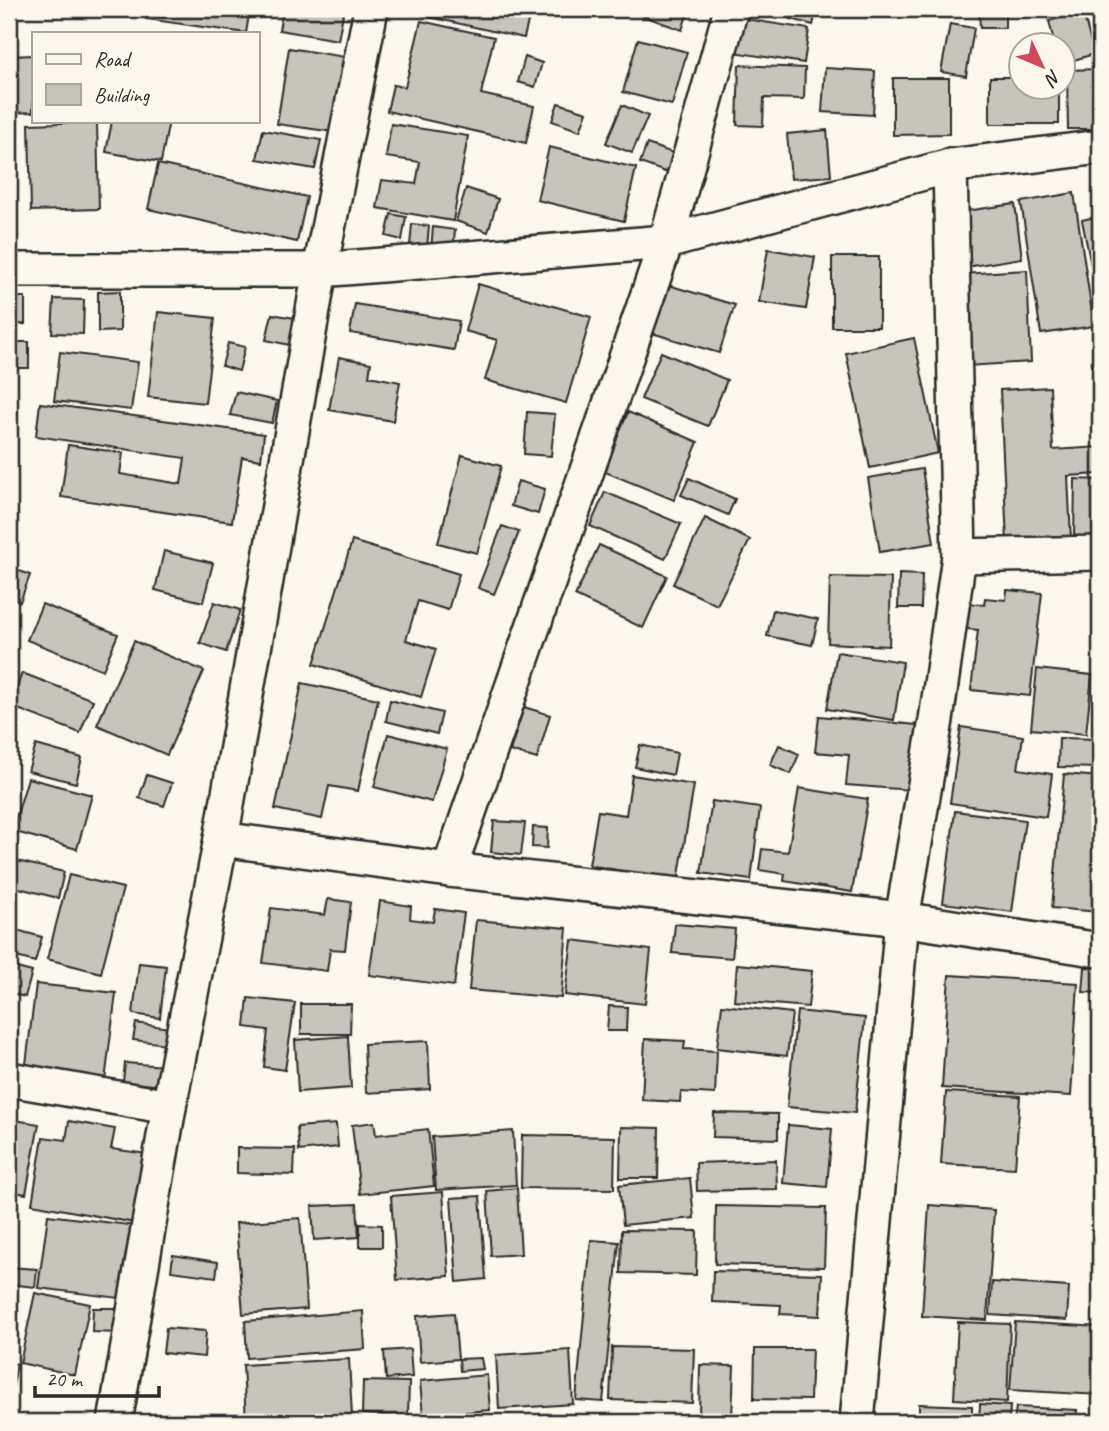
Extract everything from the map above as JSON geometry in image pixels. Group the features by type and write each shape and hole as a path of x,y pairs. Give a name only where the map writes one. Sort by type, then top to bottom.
{"street":[{"path":"114,1422 169,1107 221,839 320,270 371,9"},
{"path":"449,870 666,242 731,9"},
{"path":"9,270 320,270 666,242 950,166 1100,147"},
{"path":"857,1422 902,919 936,720 958,555 950,166"},
{"path":"958,555 1100,554"},
{"path":"221,839 449,870 902,919 1100,950"},
{"path":"9,1079 169,1107"}],"building":[{"path":"147,9 250,9 246,32 146,19"},
{"path":"283,9 344,9 338,40 279,30"},
{"path":"417,9 531,9 524,38 416,14"},
{"path":"646,9 689,9 682,30 643,16"},
{"path":"755,9 817,9 813,25"},
{"path":"979,9 1005,9 1005,28 980,28"},
{"path":"1083,12 1094,54 1078,59 1078,32 1052,32 1049,21"},
{"path":"738,18 809,29 804,63 733,52"},
{"path":"421,21 494,37 481,94 534,106 526,143 387,111 393,85 405,87"},
{"path":"950,24 974,28 966,76 941,72"},
{"path":"638,39 687,52 672,105 623,92"},
{"path":"289,48 345,57 334,132 277,124"},
{"path":"32,55 32,112 9,113 9,56"},
{"path":"525,57 542,63 535,87 518,82"},
{"path":"739,65 805,68 804,99 764,98 763,126 737,125"},
{"path":"825,68 875,71 873,115 822,112"},
{"path":"1100,69 1100,129 1068,129 1068,102 1078,102 1078,70"},
{"path":"990,77 1007,77 1007,102 1059,102 1059,124 990,124"},
{"path":"893,78 949,78 949,134 893,135"},
{"path":"558,103 587,112 580,131 552,121"},
{"path":"622,105 648,116 632,153 606,143"},
{"path":"97,122 99,209 31,211 29,124"},
{"path":"112,122 169,122 161,162 106,152"},
{"path":"391,124 468,136 453,221 377,208 382,180 416,184 420,162 386,157"},
{"path":"263,130 321,140 315,169 257,159"},
{"path":"827,130 831,176 791,179 787,134"},
{"path":"647,144 676,154 668,173 640,163"},
{"path":"549,147 636,168 624,221 537,200"},
{"path":"158,164 307,197 297,242 148,209"},
{"path":"466,188 498,199 488,232 456,221"},
{"path":"1074,193 1094,326 1041,334 1021,202"},
{"path":"1015,204 1022,258 966,267 958,212"},
{"path":"391,214 406,217 402,240 386,236"},
{"path":"1100,216 1100,311 1082,220"},
{"path":"412,224 429,226 426,258 409,257"},
{"path":"433,227 455,230 453,252 431,250"},
{"path":"768,249 815,257 806,309 759,302"},
{"path":"832,257 879,257 879,327 832,327"},
{"path":"1027,270 1031,362 966,366 962,274"},
{"path":"478,284 591,317 566,403 485,380 497,340 465,331"},
{"path":"668,285 735,305 719,353 652,333"},
{"path":"120,291 120,331 98,332 98,292"},
{"path":"9,297 25,297 25,324 9,325"},
{"path":"54,299 84,300 83,334 52,333"},
{"path":"355,304 459,321 454,350 350,333"},
{"path":"158,312 215,318 205,403 148,397"},
{"path":"272,314 295,318 290,345 266,340"},
{"path":"914,338 938,453 870,468 846,353"},
{"path":"9,342 29,342 29,368 9,368"},
{"path":"228,343 245,347 239,371 222,366"},
{"path":"60,352 138,362 131,410 54,401"},
{"path":"661,352 727,380 708,426 641,399"},
{"path":"339,357 371,363 369,376 400,382 393,421 329,410"},
{"path":"1050,387 1053,450 1100,447 1100,474 1068,476 1071,539 1007,542 1000,390"},
{"path":"236,392 277,401 272,423 230,415"},
{"path":"40,403 264,434 261,460 242,457 232,522 61,497 68,445 123,453 120,474 181,484 185,458 36,436"},
{"path":"527,412 555,414 551,456 524,454"},
{"path":"628,412 698,442 674,500 603,471"},
{"path":"462,455 501,466 477,553 438,543"},
{"path":"922,469 934,543 880,552 868,478"},
{"path":"689,478 735,499 728,515 681,495"},
{"path":"1075,479 1100,480 1100,540 1074,539"},
{"path":"518,481 545,489 538,514 511,506"},
{"path":"605,492 681,524 665,559 590,526"},
{"path":"705,518 750,540 717,605 673,584"},
{"path":"502,526 519,532 494,594 478,588"},
{"path":"352,541 459,574 448,610 418,601 406,640 436,649 421,697 314,664"},
{"path":"599,545 667,576 643,628 575,596"},
{"path":"164,551 213,563 203,602 155,590"},
{"path":"9,567 30,575 20,602 9,597"},
{"path":"899,574 922,575 921,608 898,608"},
{"path":"830,577 891,578 889,646 828,643"},
{"path":"1007,590 1042,593 1030,696 971,690 978,630 958,628 961,602 984,605 985,598 1006,600"},
{"path":"214,602 240,610 226,652 200,643"},
{"path":"42,604 118,634 103,670 27,640"},
{"path":"773,610 818,619 812,645 767,636"},
{"path":"134,641 204,671 167,755 97,725"},
{"path":"837,652 903,662 894,720 827,709"},
{"path":"1037,669 1092,675 1086,734 1031,729"},
{"path":"22,673 93,700 80,733 10,706"},
{"path":"302,683 378,699 358,791 329,786 322,819 275,809"},
{"path":"390,700 442,713 437,734 386,721"},
{"path":"524,707 550,715 537,759 510,751"},
{"path":"819,716 917,725 911,790 846,785 849,755 815,752"},
{"path":"961,727 1023,736 1018,769 1052,774 1046,817 950,803"},
{"path":"388,734 447,749 432,802 374,787"},
{"path":"1059,738 1100,739 1100,768 1058,767"},
{"path":"36,745 82,758 76,783 28,771"},
{"path":"640,745 677,753 673,775 635,767"},
{"path":"779,745 799,754 791,774 770,765"},
{"path":"1064,774 1100,777 1100,912 1052,908"},
{"path":"147,775 172,783 164,806 139,798"},
{"path":"632,775 694,785 678,881 589,865 598,811 626,815"},
{"path":"28,778 92,795 77,849 12,831"},
{"path":"799,788 868,799 852,892 784,881 785,874 759,870 762,849 788,852"},
{"path":"712,801 760,808 751,880 701,873"},
{"path":"955,811 1025,820 1012,912 943,903"},
{"path":"494,821 525,823 521,855 491,852"},
{"path":"533,827 548,828 547,848 532,847"},
{"path":"17,861 64,872 58,898 11,886"},
{"path":"69,875 123,888 101,973 47,959"},
{"path":"328,899 351,902 345,950 330,949 327,971 263,963 271,908 325,915"},
{"path":"380,901 411,906 410,919 433,922 435,909 464,913 454,986 369,975"},
{"path":"476,920 567,928 561,998 469,990"},
{"path":"675,924 735,929 732,958 672,953"},
{"path":"9,928 42,937 35,962 9,955"},
{"path":"572,940 651,950 645,1004 565,995"},
{"path":"139,963 166,966 160,1018 133,1014"},
{"path":"737,964 812,971 808,1007 734,1001"},
{"path":"9,966 32,972 25,997 9,993"},
{"path":"1085,967 1100,968 1100,993 1083,992"},
{"path":"949,975 1078,983 1071,1096 942,1088"},
{"path":"36,984 116,993 105,1081 25,1072"},
{"path":"248,998 295,1003 285,1070 264,1067 268,1030 245,1027"},
{"path":"301,1004 351,1004 350,1034 301,1034"},
{"path":"722,1005 792,1013 787,1056 717,1048"},
{"path":"609,1006 627,1007 626,1031 607,1031"},
{"path":"797,1011 865,1018 855,1113 787,1107"},
{"path":"136,1023 176,1029 174,1045 133,1040"},
{"path":"348,1036 351,1088 298,1092 295,1040"},
{"path":"645,1039 685,1041 684,1049 717,1051 715,1094 681,1092 680,1102 642,1100"},
{"path":"428,1041 430,1089 366,1093 364,1044"},
{"path":"125,1063 165,1066 163,1086 123,1082"},
{"path":"946,1092 1020,1096 1015,1168 941,1164"},
{"path":"714,1113 778,1114 778,1139 713,1137"},
{"path":"9,1119 39,1124 26,1194 9,1191"},
{"path":"69,1121 115,1129 111,1149 148,1154 135,1223 32,1204 43,1137 66,1140"},
{"path":"374,1122 376,1135 428,1129 434,1186 360,1194 352,1125"},
{"path":"336,1124 338,1147 299,1151 297,1127"},
{"path":"788,1125 832,1129 827,1187 783,1183"},
{"path":"621,1127 659,1128 658,1178 620,1178"},
{"path":"513,1131 516,1185 436,1190 432,1137"},
{"path":"522,1135 615,1137 614,1189 521,1188"},
{"path":"237,1148 295,1149 294,1175 237,1173"},
{"path":"776,1160 777,1189 697,1191 696,1163"},
{"path":"690,1178 694,1218 623,1225 619,1185"},
{"path":"517,1188 521,1254 491,1256 487,1191"},
{"path":"443,1192 449,1276 397,1280 391,1196"},
{"path":"480,1196 486,1279 457,1282 451,1198"},
{"path":"357,1204 359,1237 314,1240 312,1206"},
{"path":"929,1205 994,1210 987,1320 922,1316"},
{"path":"716,1206 826,1208 824,1267 715,1264"},
{"path":"48,1215 137,1226 127,1299 38,1288"},
{"path":"300,1218 307,1309 243,1314 236,1223"},
{"path":"360,1224 382,1225 382,1247 360,1247"},
{"path":"622,1230 697,1231 696,1275 621,1273"},
{"path":"591,1240 619,1242 603,1402 576,1400"},
{"path":"173,1255 218,1262 216,1277 171,1271"},
{"path":"9,1267 37,1269 35,1287 9,1284"},
{"path":"713,1271 822,1274 820,1316 780,1314 781,1305 712,1302"},
{"path":"992,1282 1069,1287 1067,1320 990,1315"},
{"path":"35,1293 90,1304 75,1375 20,1363"},
{"path":"93,1308 123,1308 121,1333 92,1332"},
{"path":"363,1311 365,1349 247,1358 245,1321"},
{"path":"454,1313 458,1359 420,1362 417,1316"},
{"path":"958,1322 1010,1324 1007,1402 954,1399"},
{"path":"1015,1322 1100,1327 1100,1395 1010,1390"},
{"path":"166,1328 206,1331 204,1357 163,1353"},
{"path":"612,1347 694,1349 692,1403 610,1400"},
{"path":"410,1349 412,1377 386,1379 384,1351"},
{"path":"755,1349 812,1349 810,1400 754,1399"},
{"path":"570,1350 573,1404 499,1409 496,1355"},
{"path":"481,1358 483,1369 460,1371 459,1359"},
{"path":"349,1359 352,1416 246,1422 243,1365"},
{"path":"9,1362 17,1364 13,1386 9,1385"},
{"path":"700,1365 734,1366 732,1418 699,1417"},
{"path":"487,1375 490,1410 423,1416 420,1381"},
{"path":"363,1381 409,1382 408,1416 362,1414"},
{"path":"919,1404 972,1406 972,1422 919,1422"},
{"path":"980,1404 1010,1406 1009,1422 979,1422"},
{"path":"1016,1407 1077,1410 1076,1422 1014,1422"}]}
